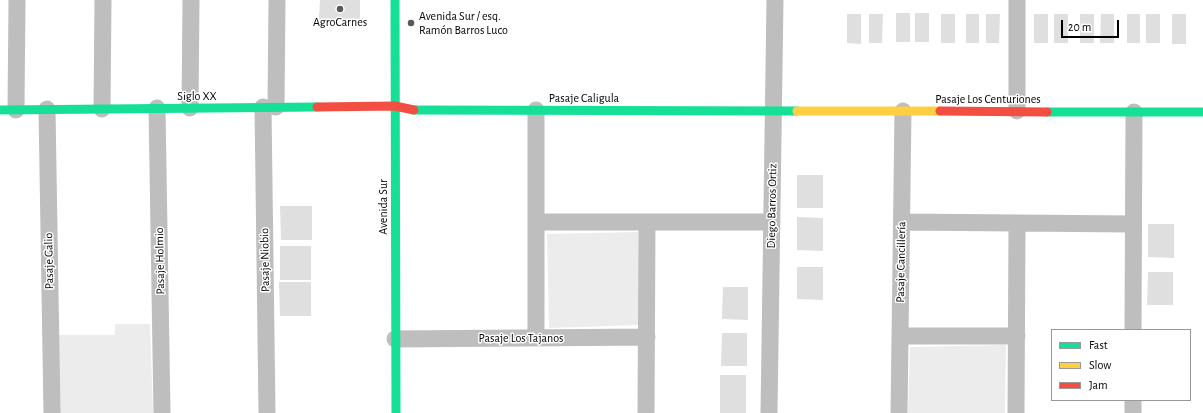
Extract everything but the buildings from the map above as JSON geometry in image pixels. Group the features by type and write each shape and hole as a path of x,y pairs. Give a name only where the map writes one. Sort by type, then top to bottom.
{"street":[{"path":"8,110 17,0"},
{"path":"102,109 103,0"},
{"path":"190,108 191,0"},
{"name":"Pasaje Niobio","path":"267,413 270,107 277,0"},
{"name":"Avenida Sur","path":"395,0 396,413"},
{"name":"Diego Barros Ortiz","path":"769,413 775,0"},
{"path":"1017,0 1017,111"},
{"name":"Siglo XX","path":"8,110 395,106"},
{"name":"Pasaje Caligula","path":"395,106 416,110 773,110"},
{"name":"Pasaje Holmio","path":"157,108 162,413"},
{"name":"Pasaje Galio","path":"47,109 52,413"},
{"path":"536,110 536,338"},
{"name":"Pasaje Los Centuriones","path":"773,110 1203,112"},
{"name":"Pasaje Cancillería","path":"899,413 903,111"},
{"path":"1133,329 1134,112"},
{"path":"536,222 772,222"},
{"path":"646,413 647,222"},
{"path":"902,222 1133,224"},
{"path":"1016,413 1017,224"},
{"path":"900,336 1016,336"},
{"name":"Pasaje Los Tajanos","path":"395,339 647,337"},
{"path":"1133,401 1133,413"}],"shaded area":[{"path":"638,232 639,325 549,328 547,234"},
{"path":"115,324 150,324 153,413 58,413 58,335 115,335"},
{"path":"1006,345 1005,413 908,413 910,347"}],"traffic: fast":[{"path":"395,0 396,413"},
{"path":"0,110 317,107"},
{"path":"414,110 797,111"},
{"path":"1047,112 1203,112"}],"traffic: slow":[{"path":"797,111 940,111"}],"traffic: jam":[{"path":"317,107 395,106 414,110"},
{"path":"940,111 1047,112"}],"place":[{"name":"AgroCarnes","path":"340,9"},
{"name":"Avenida Sur / esq. Ramón Barros Luco","path":"411,23"}]}
